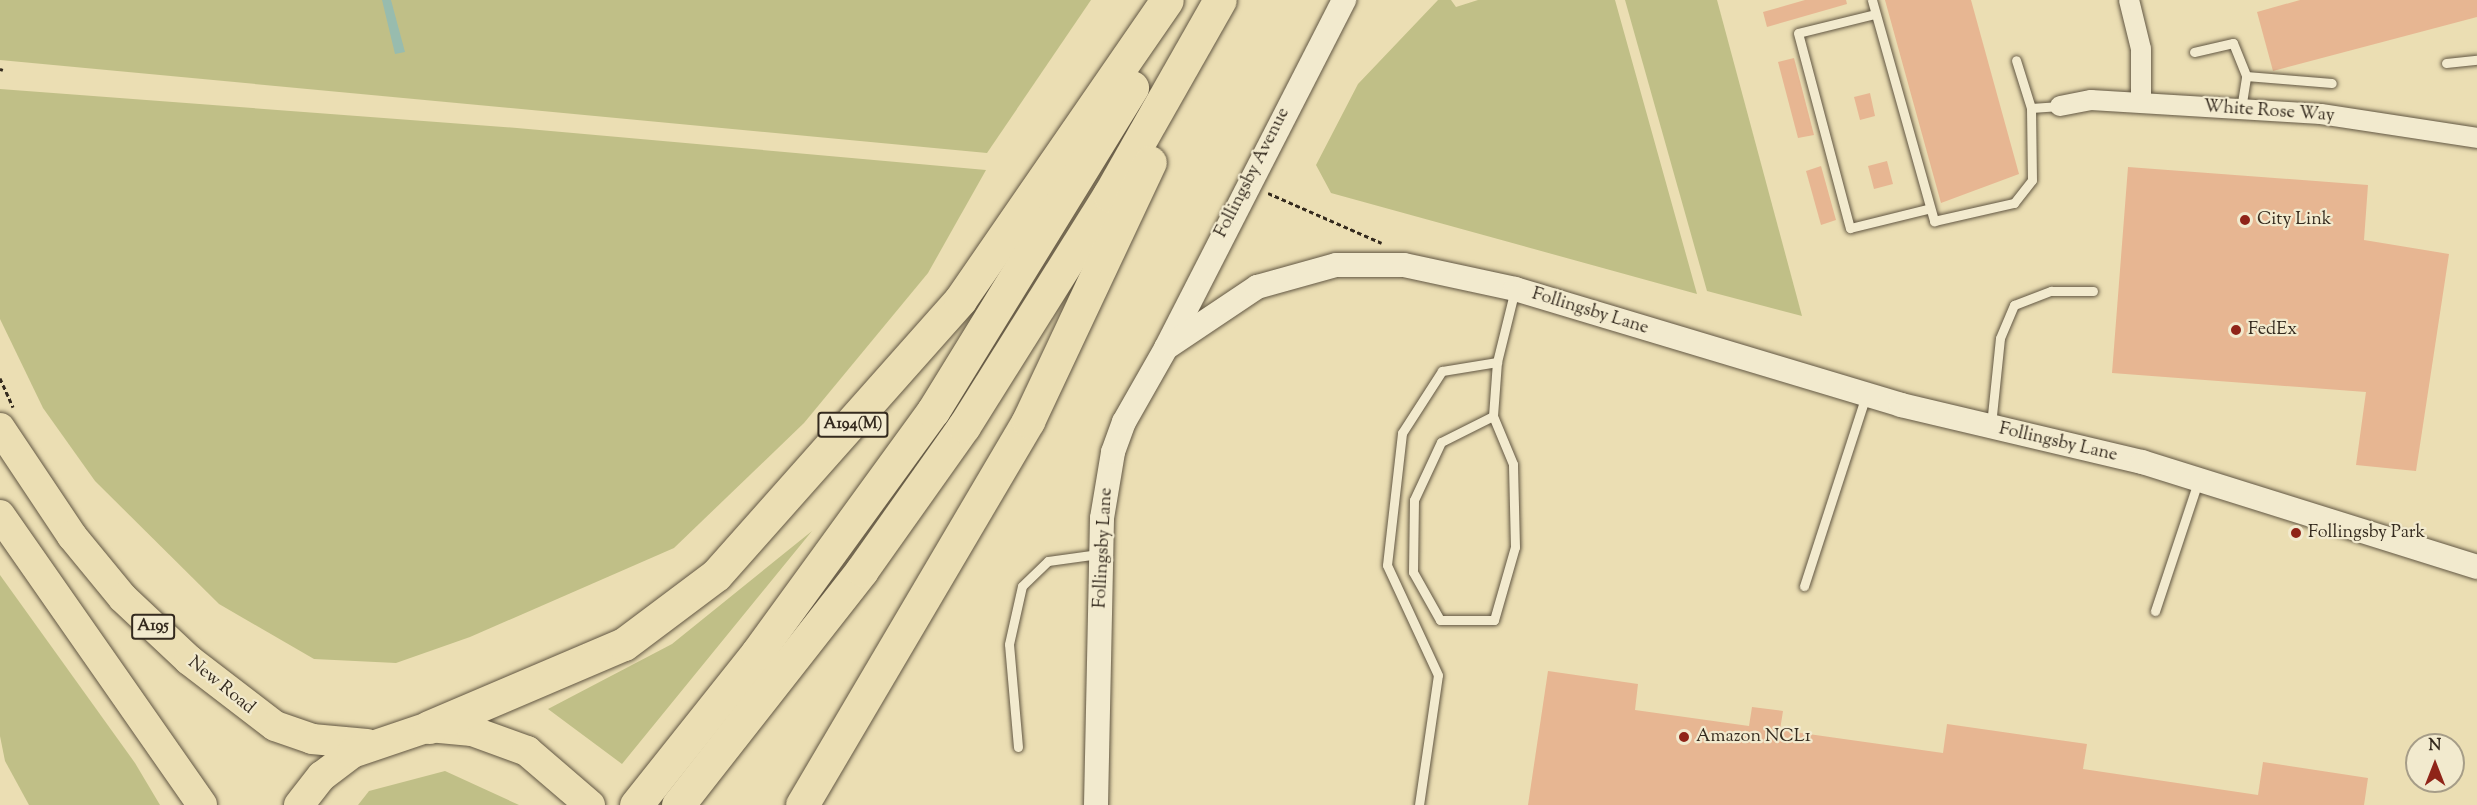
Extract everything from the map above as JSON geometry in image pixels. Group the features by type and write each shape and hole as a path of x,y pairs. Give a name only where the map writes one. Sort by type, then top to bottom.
{"highway":[{"name":"A194(M)","path":"429,727 624,644 716,575 960,300 1167,0"},
{"name":"A194(M)","path":"636,805 757,653 933,411 1054,219 1178,0"},
{"path":"678,805 848,590 964,426 1109,195 1220,0"},
{"path":"802,805 1028,421 1226,0"}],"main road":[{"name":"New Road","path":"9,422 72,536 123,598 189,660 275,726 312,739 367,744"},
{"path":"0,515 202,805"},
{"path":"298,805 322,776 367,744 429,727 472,731 534,758 590,805"}],"street":[{"name":"Follingsby Avenue","path":"1166,348 1344,0"},
{"path":"2129,0 2141,49 2141,102"},
{"name":"White Rose Way","path":"2060,106 2091,100 2321,114 2477,138"},
{"name":"Follingsby Lane","path":"1096,805 1101,554 1113,452 1166,348 1257,287 1336,265 1404,265 1515,289 1866,395 2199,480 2477,567"}],"lane":[{"path":"1872,0 1927,209 1942,223 2020,199 2032,180 2031,108 2016,60"},
{"path":"1875,14 1798,33 1840,194 1850,228 1927,209"},
{"path":"2194,52 2233,43 2246,76 2241,109"},
{"path":"2446,63 2477,60"},
{"path":"2246,76 2332,83"},
{"path":"2031,108 2060,106"},
{"path":"1493,416 1441,442 1414,500 1413,572 1440,620 1494,620 1515,546 1513,464 1493,416 1497,362 1515,289"},
{"path":"1990,427 2000,338 2014,305 2051,291 2093,291"},
{"path":"1419,805 1438,675 1387,566 1402,433 1442,371 1497,362"},
{"path":"1804,586 1866,395"},
{"path":"2155,611 2199,480"},
{"path":"1018,747 1009,644 1022,586 1048,561 1101,554"}],"path":[{"path":"1269,196 1388,246"},
{"path":"0,378 9,422"}],"shaded area":[{"path":"0,0 1091,0 987,153 0,60"},
{"path":"382,0 391,0 405,52 395,54"},
{"path":"1438,0 1451,0 1456,7 1478,0 1615,0 1697,294 1331,193 1316,165 1358,84"},
{"path":"1625,0 1717,0 1802,316 1707,291"},
{"path":"0,89 517,128 986,170 928,273 804,423 674,548 470,637 396,663 314,659 219,604 95,481 43,408 0,319"},
{"path":"812,531 622,764 548,709 672,644"},
{"path":"0,575 135,763 160,805 29,805 5,761 0,736"},
{"path":"445,771 519,805 358,805 369,791"}],"building":[{"path":"1805,0 1846,0 1847,4 1767,27 1763,12"},
{"path":"1885,0 1971,0 2019,174 1941,203"},
{"path":"2300,0 2477,0 2477,17 2273,71 2257,12"},
{"path":"1794,58 1814,135 1798,138 1778,62"},
{"path":"1870,93 1875,116 1860,120 1854,97"},
{"path":"1887,161 1893,184 1874,189 1868,166"},
{"path":"1821,166 1836,220 1821,225 1806,171"},
{"path":"2128,167 2368,185 2364,240 2449,254 2416,471 2356,465 2366,392 2112,373"},
{"name":"Amazon NCL1","path":"1548,671 1638,684 1635,710 1749,726 1752,707 1783,711 1780,730 1943,753 1947,724 2087,744 2083,769 2258,795 2263,762 2368,778 2364,805 1528,805"}],"place":[{"name":"City Link","path":"2245,220"},
{"name":"FedEx","path":"2236,330"},
{"name":"Follingsby Park","path":"2296,533"},
{"name":"Amazon NCL1","path":"1684,737"}]}
